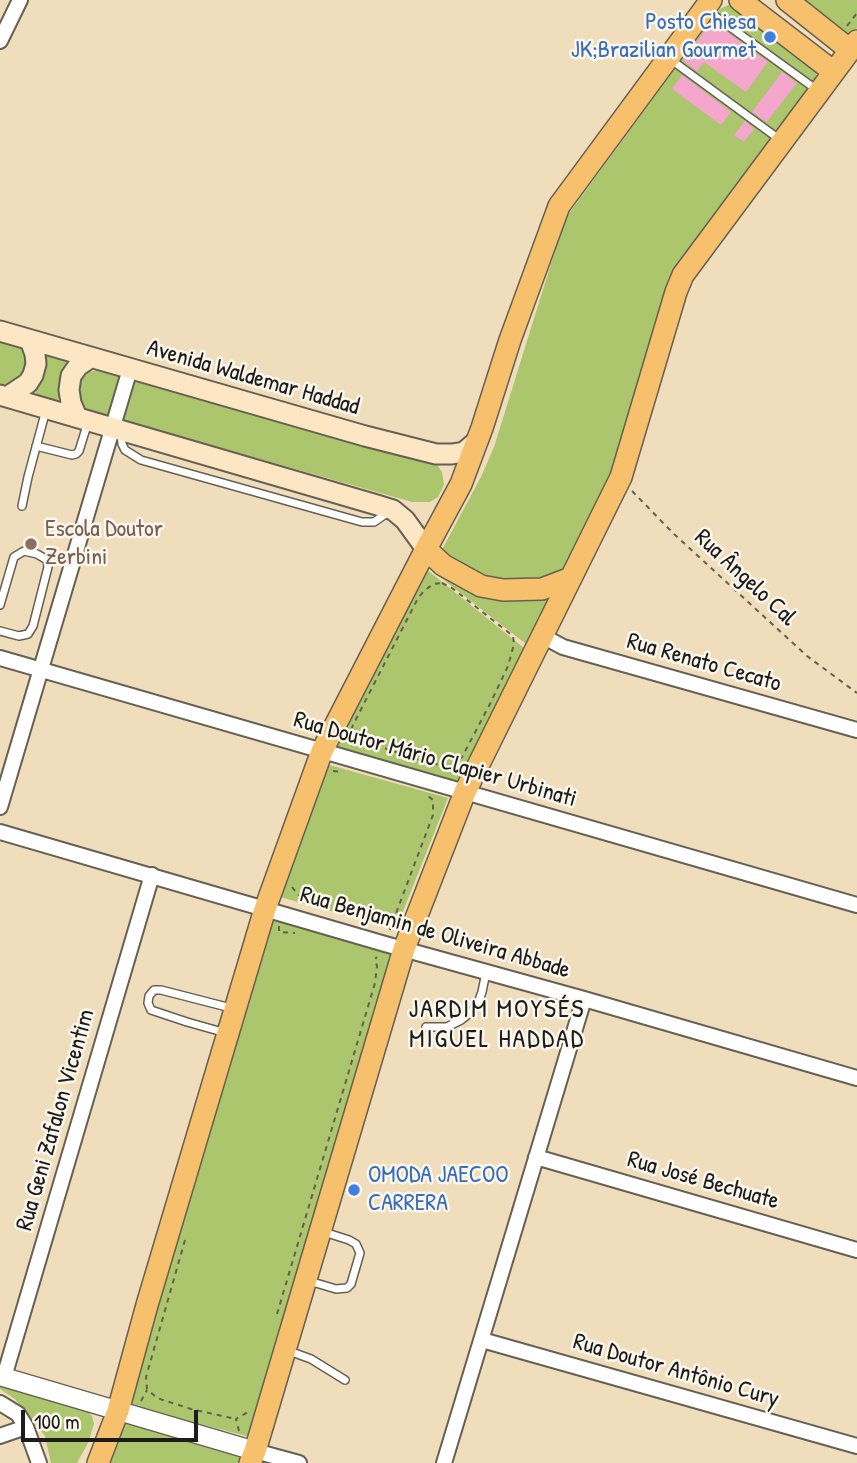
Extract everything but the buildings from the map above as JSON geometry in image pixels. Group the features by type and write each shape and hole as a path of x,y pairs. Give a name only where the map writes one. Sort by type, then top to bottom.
{"main road":[{"path":"740,0 834,72"},
{"path":"246,1453 285,1350 320,1230 394,947 465,792 621,477 683,275 834,72 850,40 786,0"},
{"path":"98,1463 118,1411 265,909 322,751 461,484 559,206 708,4"},
{"name":"Avenida Waldemar Haddad","path":"0,331 436,454 464,452 477,441 482,428"},
{"path":"3,396 28,383 33,374 36,364 30,340"},
{"path":"82,419 71,403 69,390 71,376 78,366 90,358"},
{"path":"3,396 391,510 405,520 426,549 443,565 481,586 503,590 542,589 571,578"}],"street":[{"path":"1,36 20,0"},
{"path":"0,807 5,772 41,670 116,429 130,369"},
{"name":"Rua Renato Cecato","path":"545,632 550,640 563,648 857,730"},
{"name":"Rua Doutor Mário Clapier Urbinati","path":"0,658 857,905"},
{"name":"Rua Benjamin de Oliveira Abbade","path":"0,832 857,1078"},
{"name":"Rua Geni Zafalon Vicentim","path":"2,1376 152,875"},
{"path":"444,1463 584,999"},
{"name":"Rua José Bechuate","path":"536,1157 857,1250"},
{"name":"Rua Doutor Antônio Cury","path":"482,1340 857,1446"},
{"path":"2,1376 246,1453 299,1463"},
{"path":"0,1403 18,1415 26,1427 39,1463"},
{"path":"0,1436 26,1427"}],"lane":[{"path":"708,4 721,24 819,92"},
{"path":"669,57 758,120 782,141"},
{"path":"22,506 46,409"},
{"path":"36,446 76,454 79,451 82,419"},
{"path":"0,605 15,557 24,551 47,560 33,626 28,634 19,636 0,631"},
{"path":"426,1027 447,1027 471,1012 482,992 485,972"},
{"path":"228,1033 187,1023 151,1010 149,996 155,990 161,990 235,1009"},
{"path":"305,1280 336,1289 347,1288 351,1284 360,1252 356,1244 320,1230"},
{"path":"285,1350 311,1359 345,1380"}],"path":[{"path":"850,40 857,13"},
{"name":"Rua Ângelo Cal","path":"621,477 638,499 674,534 807,656 857,693"},
{"path":"442,583 513,636 514,643 508,666 462,757 450,767 425,762 349,736 423,592 433,584 442,583"},
{"path":"331,775 333,771 348,772"},
{"path":"292,882 292,888 298,895 389,925 395,916 433,815 433,800 426,795"},
{"path":"276,1318 375,983 375,959 382,952 394,947 392,921"},
{"path":"184,1241 146,1377 147,1390 168,1402 236,1419 249,1412"},
{"path":"236,1419 246,1453"}],"green space":[{"path":"801,0 857,0 857,28 843,33"},
{"path":"728,5 736,6 816,69 816,80 682,266 619,458 530,647 431,570 481,477 494,447 564,222 712,18"},
{"path":"0,336 20,344 26,350 28,357 25,373 14,384 0,384"},
{"path":"50,355 64,358 68,363 56,401 37,397 35,394 44,359"},
{"path":"98,370 120,375 107,419 81,409 77,388 80,380 89,372"},
{"path":"134,380 433,461 442,472 444,485 438,497 430,502 412,502 122,420"},
{"path":"426,569 524,648 457,783 331,750"},
{"path":"326,764 448,798 396,929 280,897"},
{"path":"275,916 391,953 250,1437 130,1406"},
{"path":"0,1386 86,1410 92,1416 94,1424 88,1443 77,1463 51,1463 45,1436 15,1399 0,1389"},
{"path":"122,1421 243,1456 241,1463 105,1463"}],"place":[{"name":"Posto Chiesa JK;Brazilian Gourmet","path":"770,37"},
{"name":"Escola Doutor Zerbini","path":"31,544"},
{"name":"OMODA JAECOO CARRERA","path":"354,1190"}],"district":[{"name":"JARDIM MOYSÉS MIGUEL HADDAD","path":"497,1025"}]}
